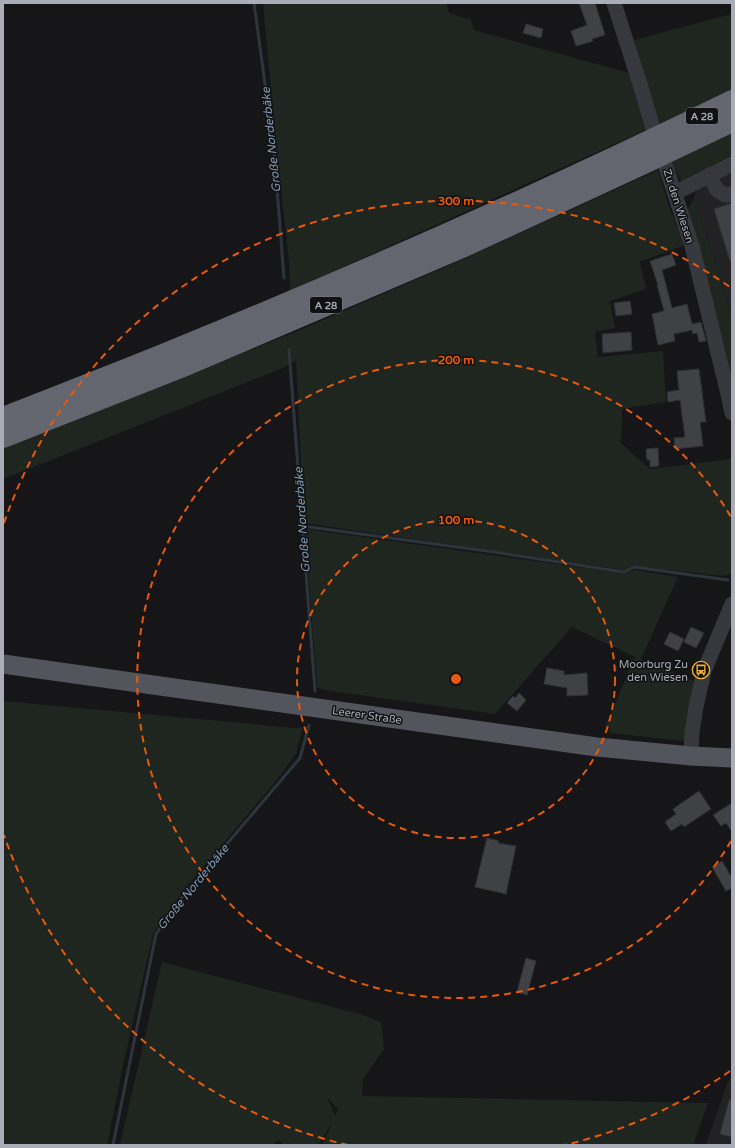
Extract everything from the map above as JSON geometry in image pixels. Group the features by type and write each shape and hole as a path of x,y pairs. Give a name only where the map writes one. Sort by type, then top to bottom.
{"highway":[{"name":"A 28","path":"3,437 188,364 462,247 674,139 732,101"},
{"name":"A 28","path":"674,139 732,120"},
{"name":"A 28","path":"3,418 184,346 295,300 456,230 643,154"}],"main road":[{"name":"Leerer Straße","path":"3,664 597,747 691,756 732,758"}],"street":[{"name":"Zu den Wiesen","path":"614,3 692,246 732,413"},
{"path":"674,193 732,164"},
{"path":"709,175 717,190 725,195 732,194"},
{"path":"691,756 692,732 704,671 732,604"}],"shaded area":[{"path":"263,3 446,3 449,13 471,20 474,30 629,73 642,69 634,40 732,14 732,89 659,124 290,291 289,261 276,144"},
{"path":"732,132 732,155 681,182 672,162"},
{"path":"658,170 668,204 685,245 640,262 646,289 610,301 615,328 595,332 598,357 663,351 666,402 622,409 621,443 650,469 732,459 731,574 723,576 634,566 624,570 304,523 296,361 283,368 3,479 3,449 293,333 450,265"},
{"path":"732,171 732,322 721,279 694,199 697,186"},
{"path":"694,199 721,279 732,322 732,392 687,210"},
{"path":"305,529 621,573 635,570 678,577 641,659 696,682 687,713 685,741 610,733 609,727 605,727 635,657 572,627 495,714 317,688"},
{"path":"3,701 296,728 303,727 296,753 276,781 182,892 153,934 124,1061 107,1145 3,1145"},
{"path":"162,962 360,1014 381,1022 384,1049 363,1079 362,1096 708,1103 693,1145 322,1145 333,1121 318,1145 295,1145 289,1143 289,1145 281,1145 283,1142 277,1141 273,1145 120,1145","holes":["327,1097 338,1109 335,1116"]},
{"path":"732,1076 732,1145 706,1145 727,1084"}],"building":[{"path":"579,3 595,3 605,35 592,39 593,41 576,46 571,31 587,25"},
{"path":"526,24 543,29 541,38 523,33"},
{"path":"732,203 732,261 730,261 714,209"},
{"path":"672,254 676,265 662,270 672,308 687,304 692,324 701,322 706,341 699,342 697,333 693,334 692,330 674,334 675,341 658,345 652,314 664,311 658,285 650,261"},
{"path":"630,301 632,314 616,316 614,303"},
{"path":"631,332 632,350 603,353 602,334"},
{"path":"699,369 706,422 700,422 703,446 675,449 674,438 685,437 680,400 668,402 667,392 679,390 677,371"},
{"path":"658,448 659,466 650,467 650,460 647,460 646,449"},
{"path":"691,627 704,633 696,648 684,642"},
{"path":"670,632 684,639 678,651 664,644"},
{"path":"547,668 564,671 564,675 587,673 588,695 567,696 567,688 544,684"},
{"path":"519,693 526,700 517,711 507,703 513,696 515,698"},
{"path":"699,791 711,809 684,827 682,824 671,831 665,822 676,814 673,809"},
{"path":"732,803 732,832 726,823 721,826 713,815"},
{"path":"487,838 499,841 498,843 516,846 506,894 475,887"},
{"path":"722,861 732,878 732,888 726,891 712,867"},
{"path":"526,958 536,961 527,995 517,992"},
{"path":"729,1100 732,1100 732,1137 720,1134"}],"waterway":[{"name":"Große Norderbäke","path":"254,3 274,150 284,278"},
{"name":"Große Norderbäke","path":"289,350 315,691"},
{"path":"302,526 494,552 624,572 634,567 728,580"},
{"name":"Große Norderbäke","path":"113,1145 156,934 186,892 300,758 309,725"}],"place":[{"name":"Moorburg Zu den Wiesen","path":"701,670"}]}
